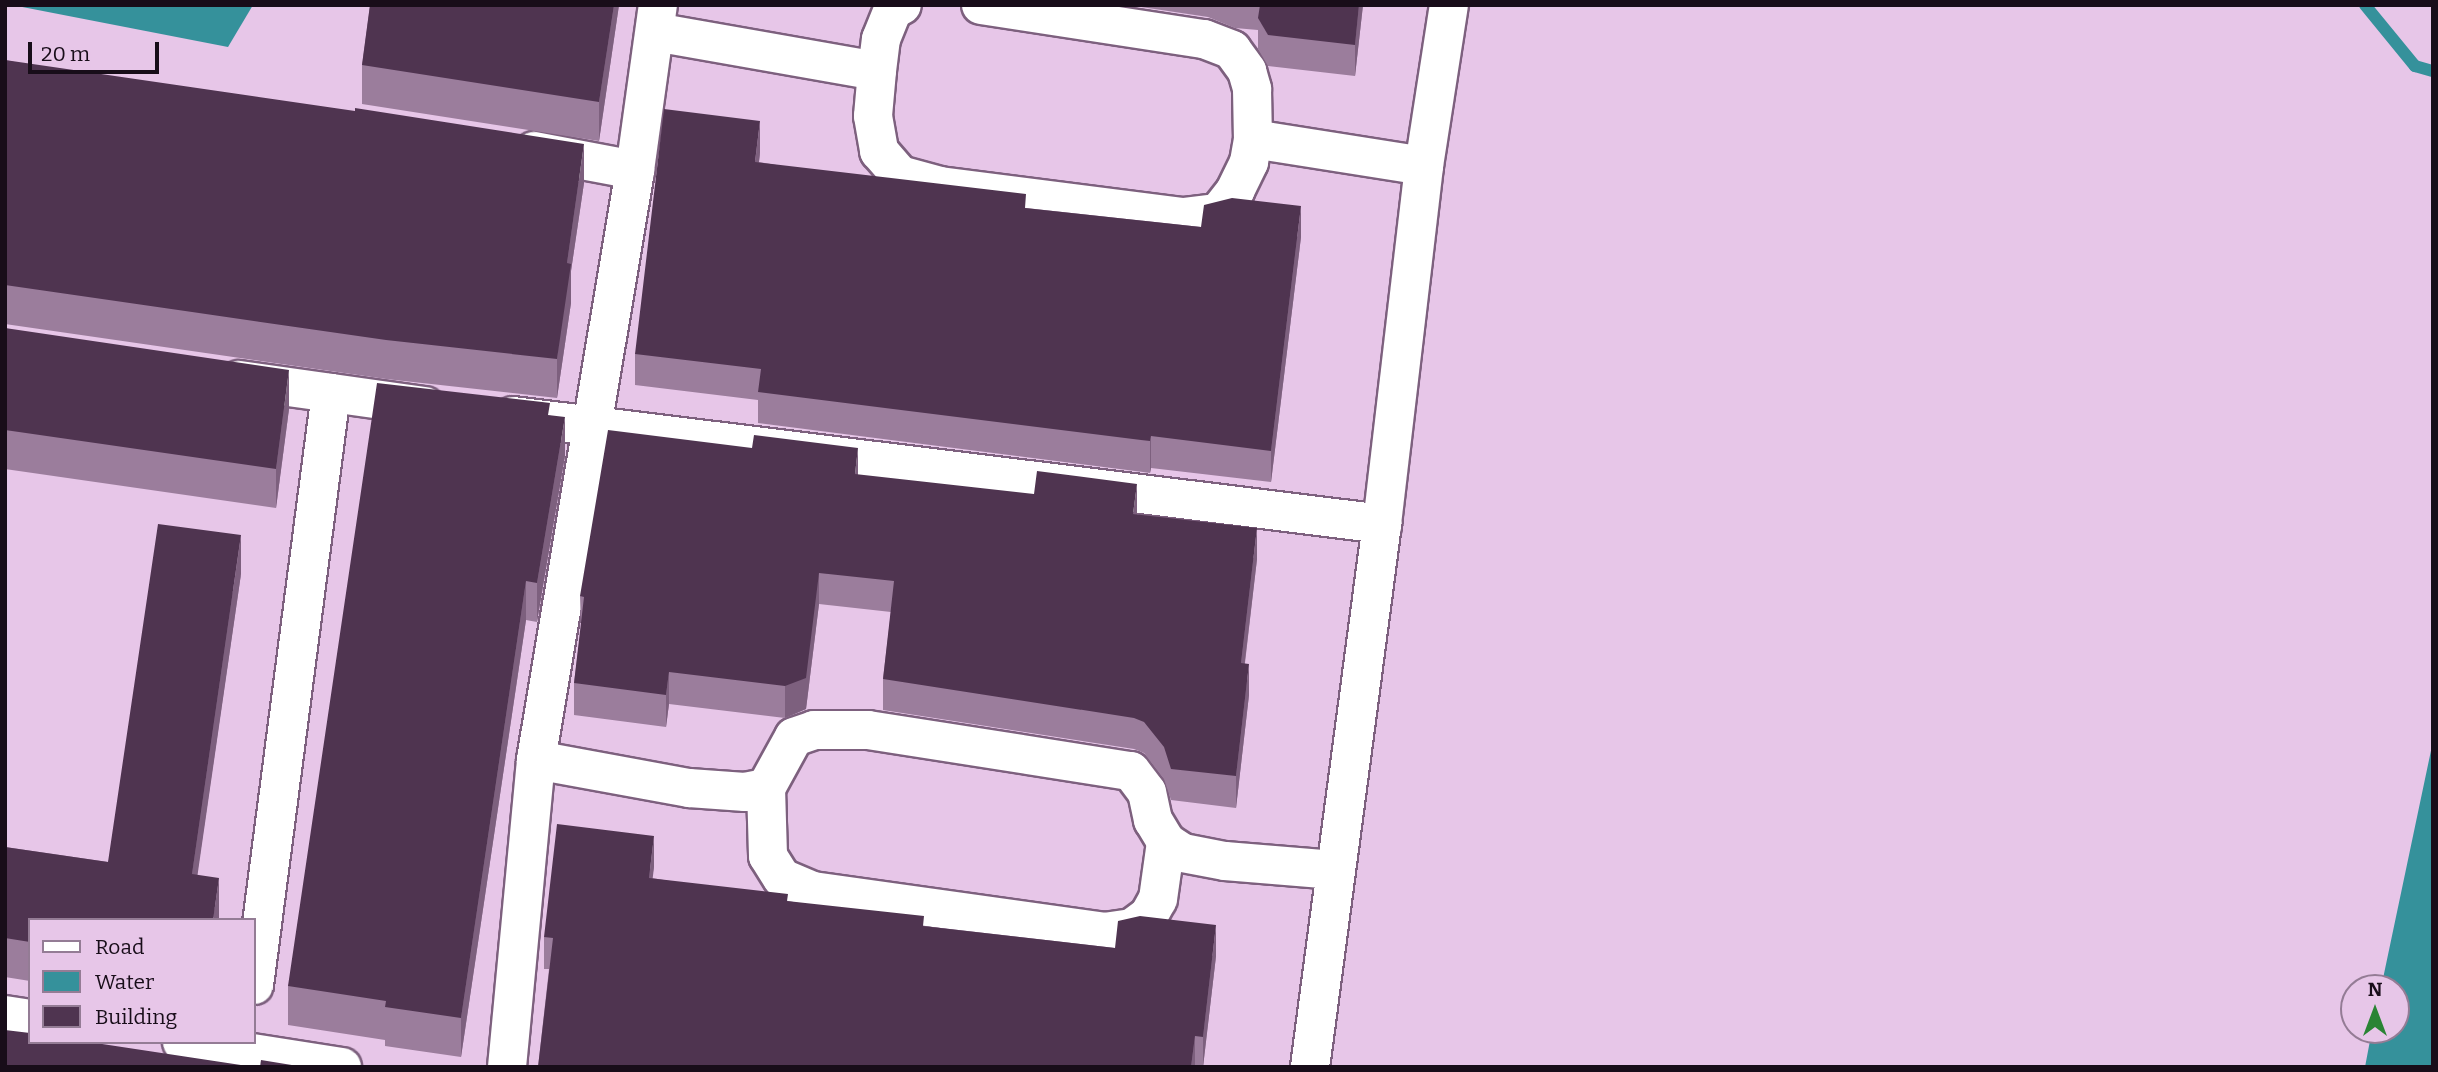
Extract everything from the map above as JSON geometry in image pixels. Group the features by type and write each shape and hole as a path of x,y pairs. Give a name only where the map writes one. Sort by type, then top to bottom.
{"street":[{"path":"902,5 893,10 881,39 873,116 879,151 900,175 940,186 1183,217 1218,213 1235,191 1250,162 1253,139 1252,89 1247,71 1232,50 1204,40 981,5"},
{"path":"1310,1067 1382,524 1424,166 1449,5"},
{"path":"507,1067 536,760 635,170 657,18 877,71"},
{"path":"1253,139 1424,166"},
{"path":"498,146 635,170"},
{"path":"209,375 331,393 1382,524"},
{"path":"256,970 331,393"},
{"path":"1166,842 1158,899 1149,915 1132,928 1104,932 813,891 803,887 782,878 768,856 766,788 794,737 814,730 869,730 1132,771 1147,792 1153,820 1166,842 1183,853 1225,861 1335,870"},
{"path":"536,760 689,788 745,792 766,788"},
{"path":"5,1015 28,1019"},
{"path":"192,1044 342,1067"}],"water":[{"path":"12,5 253,5 228,47"},
{"path":"2433,741 2433,1067 2365,1067 2369,1044 2410,1044 2410,974 2384,974"}],"building":[{"path":"370,5 614,5 599,102 362,65"},
{"path":"1260,5 1359,5 1355,45 1268,35 1258,18"},
{"path":"5,60 355,111 355,108 584,144 557,359 386,340 5,285"},
{"path":"664,109 760,121 755,162 1026,194 1025,208 1201,227 1204,205 1232,198 1301,206 1271,451 1151,436 1150,441 758,392 761,369 635,354"},
{"path":"5,328 289,370 276,469 5,430"},
{"path":"377,383 550,403 548,415 565,417 537,583 526,581 461,1018 385,1007 386,1001 288,986"},
{"path":"608,430 752,448 754,435 858,448 855,474 1034,494 1037,471 1137,484 1133,514 1257,528 1241,663 1249,664 1236,776 1171,769 1164,747 1144,722 1134,718 883,679 894,581 819,573 806,678 785,686 669,672 666,695 574,683 584,597 580,596"},
{"path":"158,524 241,535 192,874 219,878 213,918 28,918 28,942 5,938 5,847 108,862"},
{"path":"557,824 654,836 649,878 788,894 787,901 924,916 923,926 1115,948 1118,921 1140,916 1216,925 1203,1037 1195,1036 1191,1067 538,1067 553,938 544,937"},
{"path":"5,1030 28,1033 28,1044 102,1044 254,1067 5,1067"},
{"path":"261,1060 304,1067 260,1067"}],"waterway":[{"path":"2365,5 2415,66 2433,71"}]}
